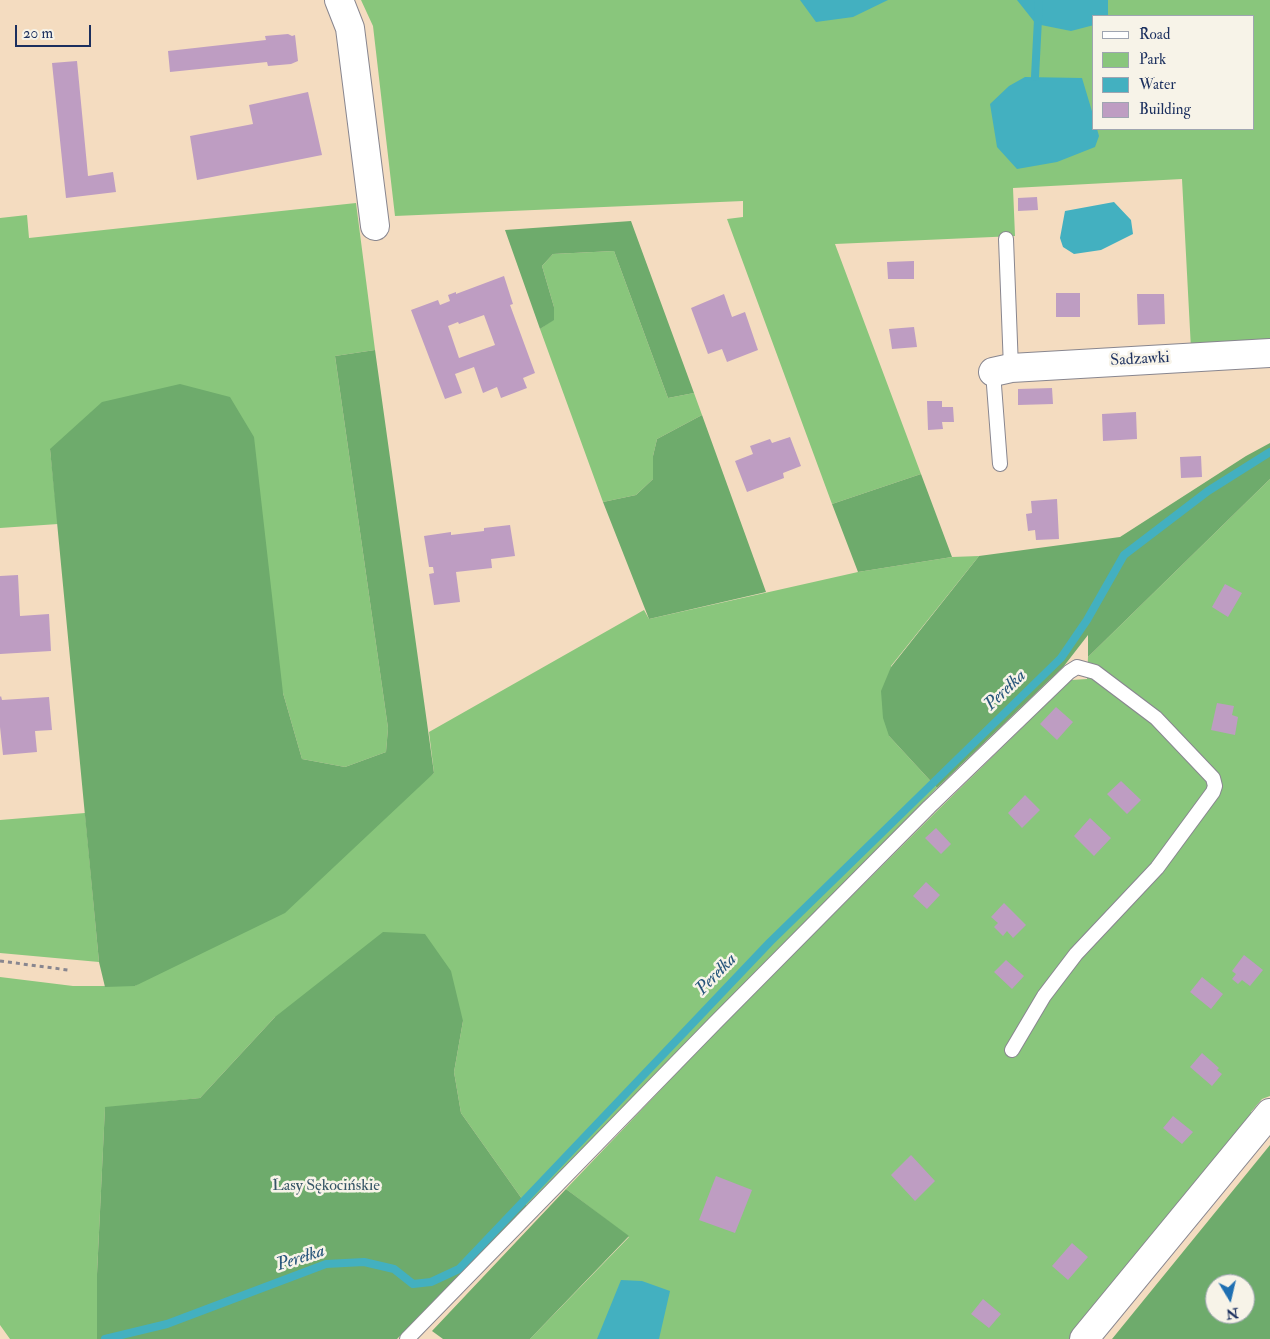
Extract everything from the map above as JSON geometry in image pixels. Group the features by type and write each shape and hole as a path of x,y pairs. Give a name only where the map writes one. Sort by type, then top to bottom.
{"street":[{"path":"340,0 350,28 375,226"},
{"name":"Sadzawki","path":"1002,370 1270,353"},
{"path":"1084,1339 1270,1113"}],"lane":[{"path":"1000,464 1006,239"},
{"path":"407,1339 929,807 1069,672 1078,667 1095,672 1156,718 1213,778 1215,786 1213,792 1157,868 1076,954 1044,996 1012,1050"}],"path":[{"path":"0,961 68,970"}],"green space":[{"path":"361,0 1270,0 1270,345 1191,349 1182,179 1013,188 1015,236 835,244 921,474 832,504 727,219 743,217 743,201 395,216 373,26"},
{"path":"356,203 375,350 335,356 388,728 386,752 345,767 302,759 283,693 50,449 58,524 0,528 0,218 27,215 29,238"},
{"path":"631,221 694,393 668,398 614,251 553,254 542,266 554,307 554,320 540,329 505,230"},
{"path":"614,251 668,398 694,393 702,415 657,439 653,456 653,479 636,495 603,502 540,329 554,319 554,307 542,266 553,254"},
{"path":"375,350 434,773 285,913 135,986 105,987 99,962 50,449 102,402 180,384 230,397 254,437 283,693 302,759 345,767 386,752 388,728 335,356"},
{"path":"702,415 766,592 649,619 603,502 636,495 653,479 653,456 657,439"},
{"path":"1270,443 1270,479 1088,657 1088,635 1064,666 937,788 889,736 883,718 881,691 891,667 979,556 1120,537 1246,456"},
{"path":"921,474 952,557 858,572 832,504"},
{"path":"1270,479 1270,1096 1262,1099 1251,1112 1253,1116 1071,1339 530,1339 629,1237 566,1189 731,1016 941,807 1071,680 1087,679 1088,657"},
{"path":"979,556 891,666 889,736 937,788 527,1206 461,1113 454,1072 463,1021 275,1017 200,1098 105,1108 97,1274 97,1339 10,1339 0,1325 0,977 73,986 135,986 434,773 429,732 644,610 649,619 858,572 952,557"},
{"path":"85,813 99,962 0,953 0,820"},
{"name":"Lasy Sękocińskie","path":"383,932 425,934 451,971 463,1021 454,1072 461,1113 527,1206 397,1339 97,1339 97,1274 105,1107 200,1098 275,1017"},
{"path":"1270,1145 1270,1339 1112,1339"},
{"path":"566,1189 629,1236 530,1339 443,1339 432,1331"}],"water":[{"path":"800,0 888,0 853,17 816,22"},
{"path":"1017,0 1108,0 1108,15 1092,15 1092,26 1071,31 1036,24"},
{"path":"1025,77 1082,78 1092,111 1092,130 1097,130 1099,136 1095,147 1057,162 1017,169 997,147 990,104 1009,86"},
{"path":"1114,202 1131,220 1133,234 1101,250 1074,254 1063,247 1060,238 1065,211"},
{"path":"621,1280 642,1281 670,1291 659,1339 597,1339"}],"building":[{"path":"295,35 298,61 291,64 268,66 267,62 170,72 168,51 266,40 265,36"},
{"path":"77,61 88,176 113,172 116,192 66,198 52,63"},
{"path":"308,92 322,155 197,180 190,136 253,124 249,105"},
{"path":"1037,197 1038,210 1018,211 1018,198"},
{"path":"914,261 914,279 888,279 887,262"},
{"path":"504,276 513,304 510,305 535,373 523,378 527,388 501,398 497,387 483,393 474,367 455,374 462,393 445,399 411,310 438,300 440,305 450,301 448,295 456,292 456,294","holes":["484,315 495,345 459,358 448,326"]},
{"path":"1056,293 1080,293 1080,317 1056,317"},
{"path":"724,294 732,317 745,312 758,350 727,362 722,349 708,354 691,308"},
{"path":"1137,294 1164,294 1165,324 1138,325"},
{"path":"914,327 917,347 892,349 889,329"},
{"path":"1052,388 1053,404 1018,405 1018,389"},
{"path":"927,401 942,401 942,407 953,407 954,422 942,422 943,429 928,430"},
{"path":"1136,412 1137,439 1103,441 1102,414"},
{"path":"790,437 801,466 783,473 784,478 747,492 735,461 753,454 750,446 770,439 772,443"},
{"path":"1201,456 1202,477 1181,478 1180,457"},
{"path":"1057,499 1059,539 1036,540 1035,530 1028,531 1026,514 1032,513 1031,501"},
{"path":"510,525 515,556 491,559 492,568 456,572 460,602 434,605 429,574 434,573 433,567 429,567 424,536 451,532 451,535 484,531 484,528"},
{"path":"18,575 20,616 49,614 51,651 0,654 0,576"},
{"path":"1225,584 1242,593 1228,617 1212,607"},
{"path":"1,696 2,700 49,697 52,730 35,731 37,752 3,755 0,727"},
{"path":"1217,703 1234,706 1232,715 1238,717 1235,735 1211,730"},
{"path":"1056,707 1073,722 1057,740 1040,724"},
{"path":"1121,781 1141,800 1127,814 1107,794"},
{"path":"1025,795 1040,810 1022,828 1008,813"},
{"path":"1090,818 1111,838 1094,856 1074,836"},
{"path":"936,828 951,844 941,854 925,838"},
{"path":"926,882 940,895 927,909 913,896"},
{"path":"1004,903 1026,925 1013,938 1007,931 1003,936 994,927 998,923 991,917"},
{"path":"1244,955 1263,970 1250,986 1242,980 1238,984 1232,979 1236,974 1232,971"},
{"path":"1006,960 1024,976 1012,989 994,972"},
{"path":"1202,977 1223,994 1211,1009 1190,992"},
{"path":"1202,1053 1219,1068 1217,1070 1222,1074 1212,1086 1190,1067"},
{"path":"1173,1116 1193,1132 1182,1144 1163,1128"},
{"path":"911,1155 935,1181 915,1201 891,1175"},
{"path":"716,1176 752,1190 735,1233 699,1220"},
{"path":"1072,1243 1088,1257 1068,1280 1052,1266"},
{"path":"983,1299 1001,1314 989,1328 971,1314"}],"waterway":[{"path":"1035,77 1039,0"},
{"name":"Perełka","path":"105,1339 167,1324 326,1264 364,1262 394,1269 413,1284 431,1282 459,1269 770,942 1061,658 1087,620 1124,555 1208,491 1270,452"}]}
